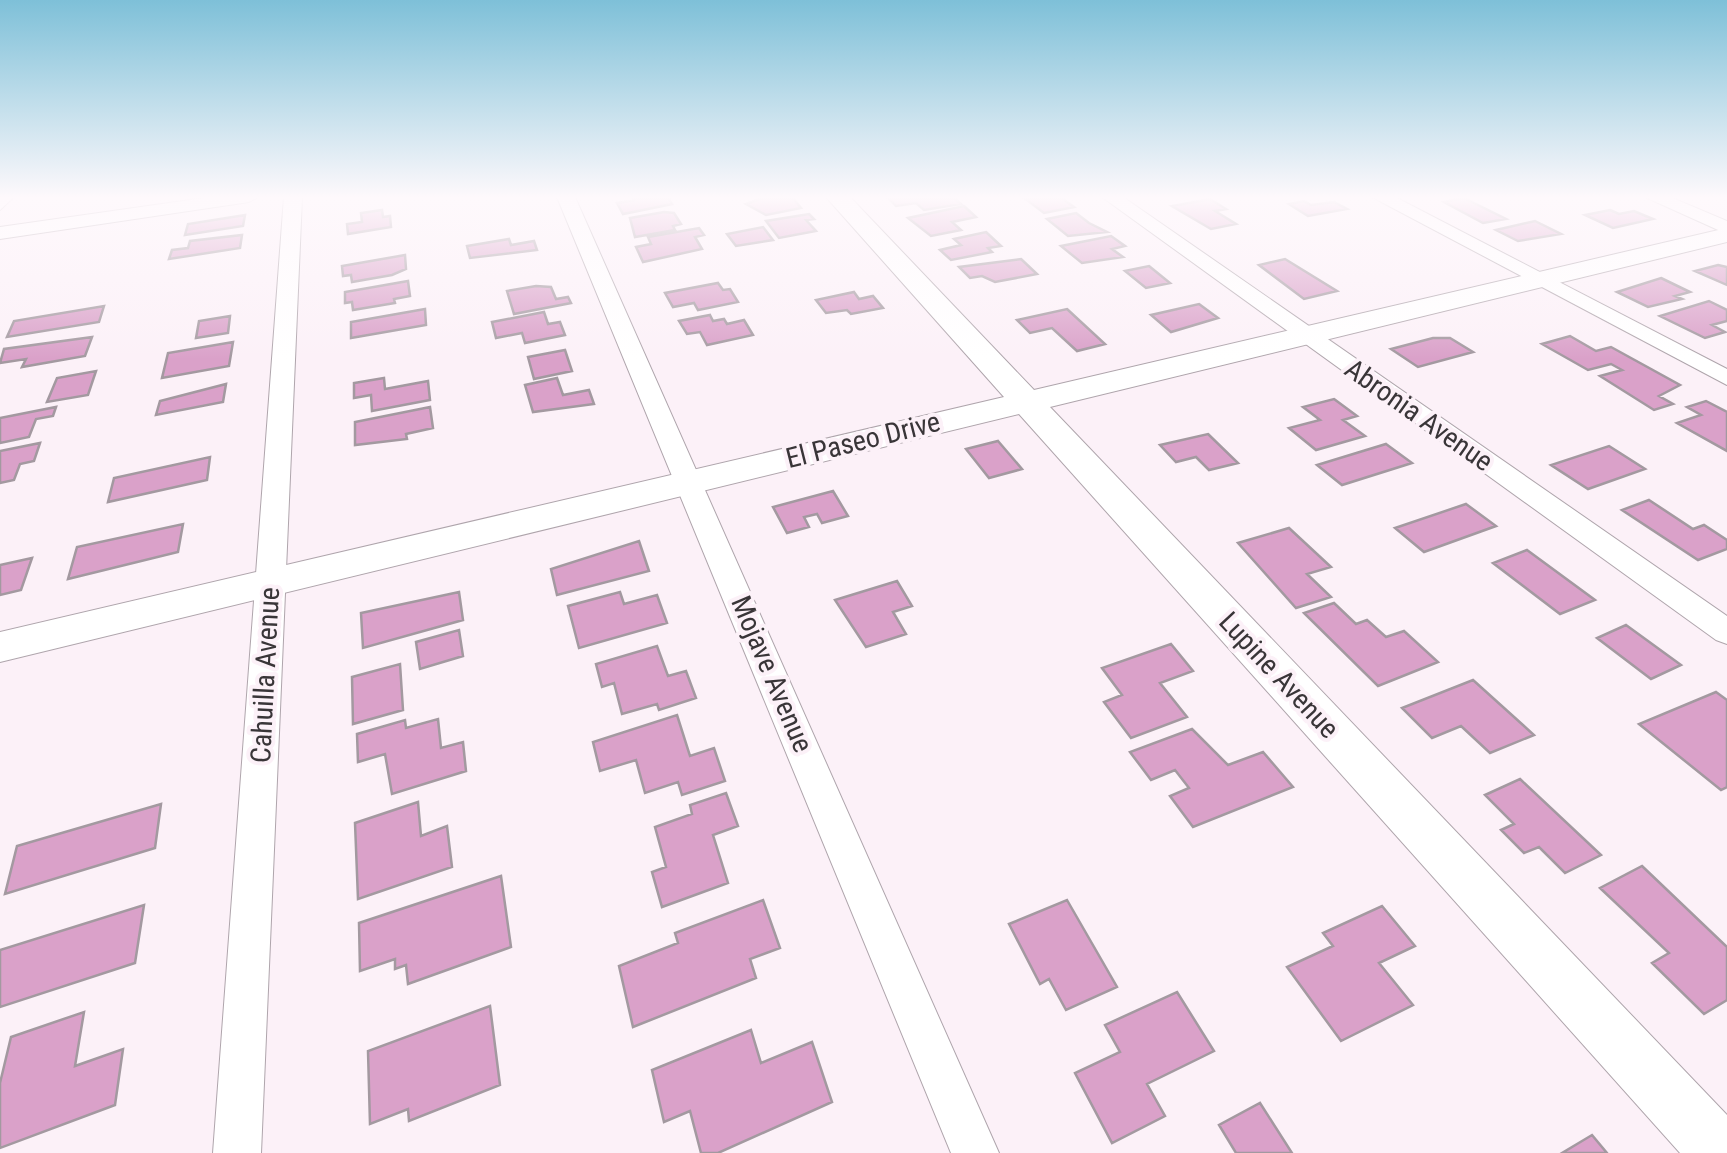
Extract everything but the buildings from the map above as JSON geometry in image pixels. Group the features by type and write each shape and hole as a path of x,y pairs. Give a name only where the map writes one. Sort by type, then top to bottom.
{"street":[{"name":"Cahuilla Avenue","path":"236,1153 290,251"},
{"name":"Mojave Avenue","path":"590,251 976,1153"},
{"name":"Lupine Avenue","path":"887,251 1721,1153"},
{"name":"Abronia Avenue","path":"1187,251 1727,632"},
{"path":"1483,251 1727,378"},
{"name":"El Paseo Drive","path":"0,646 1661,251"}]}
